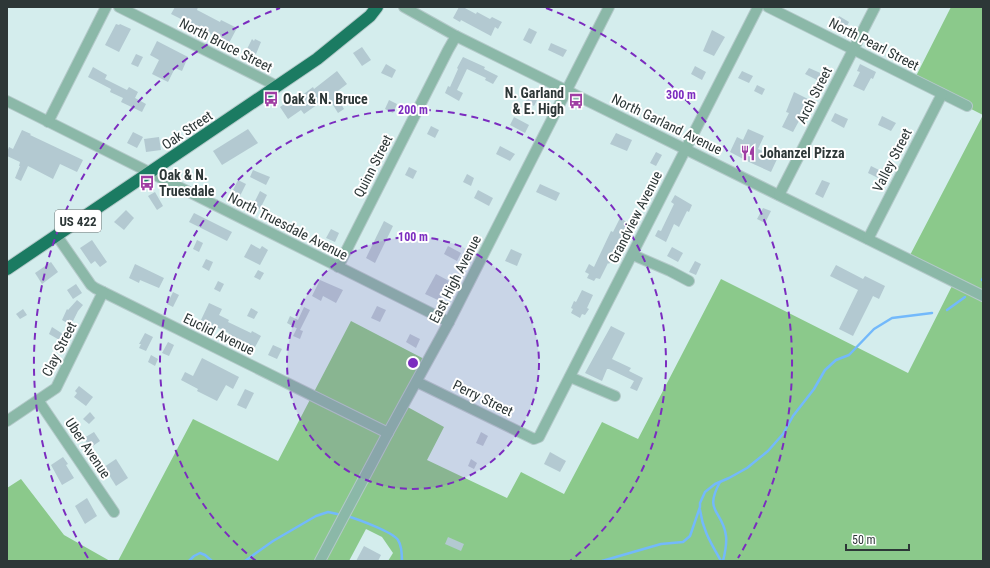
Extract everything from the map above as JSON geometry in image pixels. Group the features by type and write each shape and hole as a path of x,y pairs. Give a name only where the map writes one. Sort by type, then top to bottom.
{"highway":[{"name":"Oak Street","path":"7,269 317,59 370,16 377,7"}],"street":[{"path":"48,122 106,7"},
{"name":"North Bruce Street","path":"119,7 277,86"},
{"name":"North Garland Avenue","path":"404,7 456,36 566,91 983,296"},
{"name":"East High Avenue","path":"320,561 449,322 609,7"},
{"name":"Grandview Avenue","path":"537,438 541,434 633,255 758,7"},
{"name":"North Pearl Street","path":"768,7 967,106"},
{"name":"Arch Street","path":"779,195 875,7"},
{"name":"Quinn Street","path":"338,267 456,36"},
{"name":"Valley Street","path":"868,239 942,94"},
{"name":"North Truesdale Avenue","path":"7,101 449,322"},
{"name":"Euclid Avenue","path":"57,236 91,285 388,433"},
{"path":"633,255 665,268 689,281"},
{"name":"Clay Street","path":"7,422 56,388 103,292"},
{"path":"570,377 615,396"},
{"name":"Perry Street","path":"417,382 534,439 537,438"},
{"name":"Uber Avenue","path":"38,400 114,512"}],"green space":[{"path":"951,7 983,7 983,115 914,80"},
{"path":"983,115 983,561 388,561 393,553 382,537 366,529 349,561 118,561 193,419 278,461 351,321 428,361 404,405 444,427 427,460 507,498 521,472 564,494 602,422 638,439 721,279 908,373 954,282 908,259"},
{"path":"21,479 64,535 110,561 7,561 7,488"}],"building":[{"path":"175,7 198,7 197,10 220,22 221,20 237,28 229,43 171,14"},
{"path":"459,7 463,7 476,14 477,12 490,19 492,17 502,22 498,29 495,27 491,36 461,20 460,22 453,18"},
{"path":"839,16 849,22 845,30 835,25"},
{"path":"116,24 120,24 131,29 119,52 105,45"},
{"path":"529,28 537,32 531,44 523,40"},
{"path":"712,30 725,37 714,56 703,51"},
{"path":"252,39 254,41 255,39 261,42 256,54 247,49"},
{"path":"157,41 188,57 182,71 175,68 168,82 152,74 159,60 150,55"},
{"path":"551,43 567,50 563,57 548,50"},
{"path":"362,47 371,60 362,66 353,53"},
{"path":"136,54 143,57 138,67 131,64"},
{"path":"463,57 485,67 484,69 498,76 493,84 485,80 486,78 467,69 457,90 463,93 459,101 445,93 448,86 450,87"},
{"path":"386,64 396,70 392,78 381,73"},
{"path":"860,64 876,72 873,79 871,78 864,91 853,86 860,72 857,71"},
{"path":"695,66 706,72 702,80 691,74"},
{"path":"93,67 107,75 105,79 127,90 129,87 138,92 135,98 146,104 142,112 121,102 123,98 110,92 111,89 88,77"},
{"path":"809,68 825,75 821,82 805,74"},
{"path":"337,71 347,84 335,93 344,109 338,113 328,97 304,114 301,110 288,119 280,107 287,102 289,105 313,87 314,89"},
{"path":"742,71 753,76 749,83 738,78"},
{"path":"757,85 765,89 762,95 754,91"},
{"path":"794,92 812,101 793,132 782,127 789,113 786,112"},
{"path":"530,94 538,98 534,106 526,101"},
{"path":"389,100 397,104 393,113 385,109"},
{"path":"835,113 848,119 844,128 831,121"},
{"path":"882,116 896,123 891,131 878,125"},
{"path":"514,117 529,125 525,133 510,125"},
{"path":"431,126 439,130 435,138 427,134"},
{"path":"248,129 258,143 222,165 213,151"},
{"path":"748,129 764,136 758,149 778,157 771,172 730,152 737,137 743,140"},
{"path":"22,130 83,160 77,172 60,164 53,179 28,166 21,181 15,178 20,162 7,156 7,152 9,147 13,149"},
{"path":"133,132 143,137 137,148 127,143"},
{"path":"616,133 632,140 627,151 610,144"},
{"path":"159,137 161,150 146,152 144,139"},
{"path":"500,146 515,154 510,161 496,154"},
{"path":"656,152 662,155 656,166 650,163"},
{"path":"871,166 887,174 884,181 868,173"},
{"path":"409,167 417,171 413,179 405,175"},
{"path":"253,170 270,177 266,185 250,177"},
{"path":"467,174 474,178 471,186 463,182"},
{"path":"238,180 246,184 239,198 231,194"},
{"path":"822,180 830,183 823,198 815,194"},
{"path":"540,184 560,193 556,201 536,192"},
{"path":"478,190 493,198 489,206 474,198"},
{"path":"260,191 267,195 260,209 253,205"},
{"path":"155,192 163,206 157,210 148,196"},
{"path":"675,195 692,205 689,212 687,211 679,227 674,224 666,242 655,236 658,230 661,231 674,204 671,202"},
{"path":"763,208 771,211 765,223 757,219"},
{"path":"126,210 134,218 124,230 114,222"},
{"path":"194,213 232,232 227,241 189,222"},
{"path":"620,218 632,225 627,235 625,234 600,279 596,278 594,281 587,278 589,274 585,272 589,264 594,267 611,231 613,232"},
{"path":"384,221 393,226 375,263 366,258"},
{"path":"331,229 339,233 335,242 326,238"},
{"path":"92,240 107,262 100,267 95,261 91,264 80,248"},
{"path":"197,240 203,243 199,252 193,249"},
{"path":"251,244 260,249 262,246 268,250 260,265 244,257"},
{"path":"448,246 461,253 457,261 444,254"},
{"path":"672,247 683,253 678,262 667,256"},
{"path":"511,249 522,254 517,266 505,261"},
{"path":"206,259 213,262 209,271 202,267"},
{"path":"695,261 701,264 696,275 689,272"},
{"path":"51,262 58,272 42,284 35,273"},
{"path":"135,264 164,278 159,288 140,280 139,283 129,278"},
{"path":"836,265 863,279 865,276 885,286 879,299 873,296 853,336 839,329 858,290 830,276"},
{"path":"258,270 264,273 260,280 254,277"},
{"path":"436,274 451,282 440,301 425,294"},
{"path":"320,280 343,290 336,303 323,296 321,301 312,296"},
{"path":"218,281 224,284 220,292 214,289"},
{"path":"76,284 82,293 73,299 67,290"},
{"path":"582,290 593,295 587,308 589,309 585,315 582,314 580,318 571,313 573,309 571,308"},
{"path":"173,292 179,295 173,307 167,304"},
{"path":"77,300 83,305 78,311 71,325 62,320 67,309 68,310"},
{"path":"209,303 222,309 219,315 229,320 228,322 261,336 254,349 245,345 246,343 228,335 229,333 201,320"},
{"path":"377,306 386,310 380,322 371,318"},
{"path":"304,307 310,310 300,330 303,331 300,339 293,336 297,328 287,323 290,316 298,320"},
{"path":"251,308 258,312 254,319 247,316"},
{"path":"23,309 27,315 20,319 16,314"},
{"path":"611,326 625,333 612,359 631,368 629,371 643,378 637,391 630,388 634,381 609,369 607,369 602,381 585,373"},
{"path":"52,327 66,336 63,342 49,334"},
{"path":"145,333 153,337 146,351 139,348 141,344 139,344"},
{"path":"410,334 420,339 416,348 406,342"},
{"path":"168,342 174,345 169,356 162,353"},
{"path":"273,345 282,349 277,359 268,355"},
{"path":"151,355 158,359 155,366 148,362"},
{"path":"202,358 239,377 233,389 226,385 217,401 197,391 198,389 181,380 185,372 193,376"},
{"path":"79,386 93,397 86,406 74,397 77,393 75,391"},
{"path":"245,389 254,393 246,409 237,405"},
{"path":"90,412 95,418 89,424 83,419"},
{"path":"94,432 100,441 90,448 84,438"},
{"path":"481,432 488,436 483,446 476,443"},
{"path":"550,452 566,461 560,472 544,464"},
{"path":"63,457 74,478 62,485 51,465"},
{"path":"116,459 128,478 116,486 104,467"},
{"path":"471,459 477,463 474,469 468,466"},
{"path":"87,498 97,516 85,524 75,506"},
{"path":"448,537 464,544 461,551 445,544"},
{"path":"364,546 381,555 378,561 356,561"}],"waterway":[{"path":"947,310 965,297"},
{"path":"602,561 661,544 683,542 690,536 705,492 715,484 747,468 768,451 783,434 793,416 814,389 825,370 836,360 849,355 874,329 892,318 932,313"},
{"path":"720,482 713,500 726,536 723,561"},
{"path":"700,510 705,531 721,561"},
{"path":"245,561 273,541 316,516 328,512 342,515"},
{"path":"347,516 374,526 395,537 400,545 402,561"},
{"path":"189,561 200,553 212,561"}],"place":[{"name":"Oak & N. Bruce","path":"271,99"},
{"name":"N. Garland & E. High","path":"576,101"},
{"name":"Johanzel Pizza","path":"748,153"},
{"name":"Oak & N. Truesdale","path":"147,183"}]}
